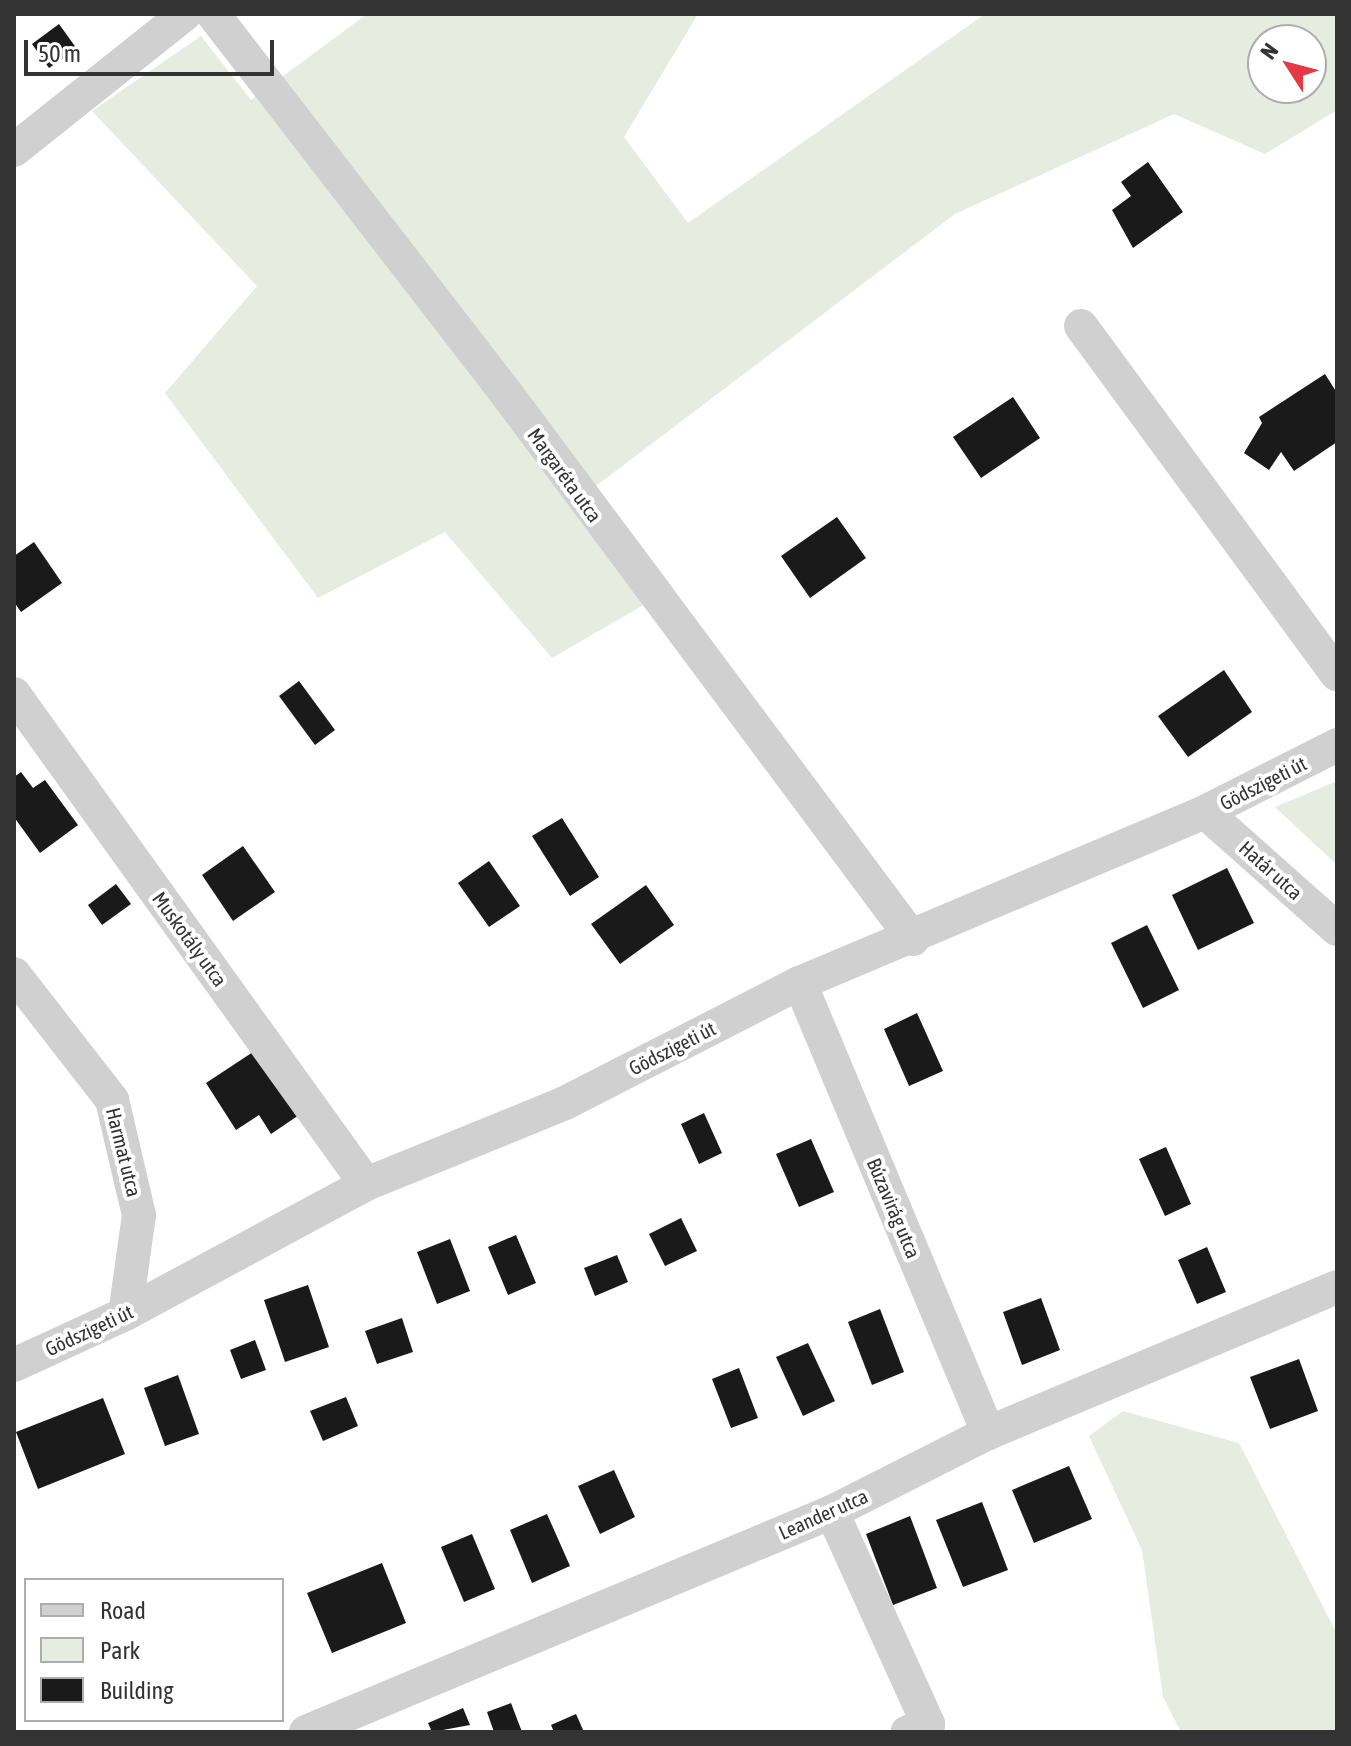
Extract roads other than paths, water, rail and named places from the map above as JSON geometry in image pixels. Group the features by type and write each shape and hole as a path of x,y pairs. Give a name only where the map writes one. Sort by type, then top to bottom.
{"street":[{"path":"14,150 185,14"},
{"name":"Margaréta utca","path":"213,14 509,397 913,939"},
{"path":"1081,326 1337,674"},
{"name":"Muskotály utca","path":"14,694 366,1184"},
{"name":"Gödszigeti út","path":"14,1365 125,1314 366,1184 565,1103 800,983 913,939 1205,812 1337,745"},
{"name":"Határ utca","path":"1205,812 1337,929"},
{"name":"Harmat utca","path":"14,974 112,1100 139,1215 125,1314"},
{"name":"Búzavirág utca","path":"800,983 988,1433"},
{"name":"Leander utca","path":"306,1732 832,1512 988,1433 1337,1287"},
{"path":"832,1512 928,1724 908,1732"}]}
